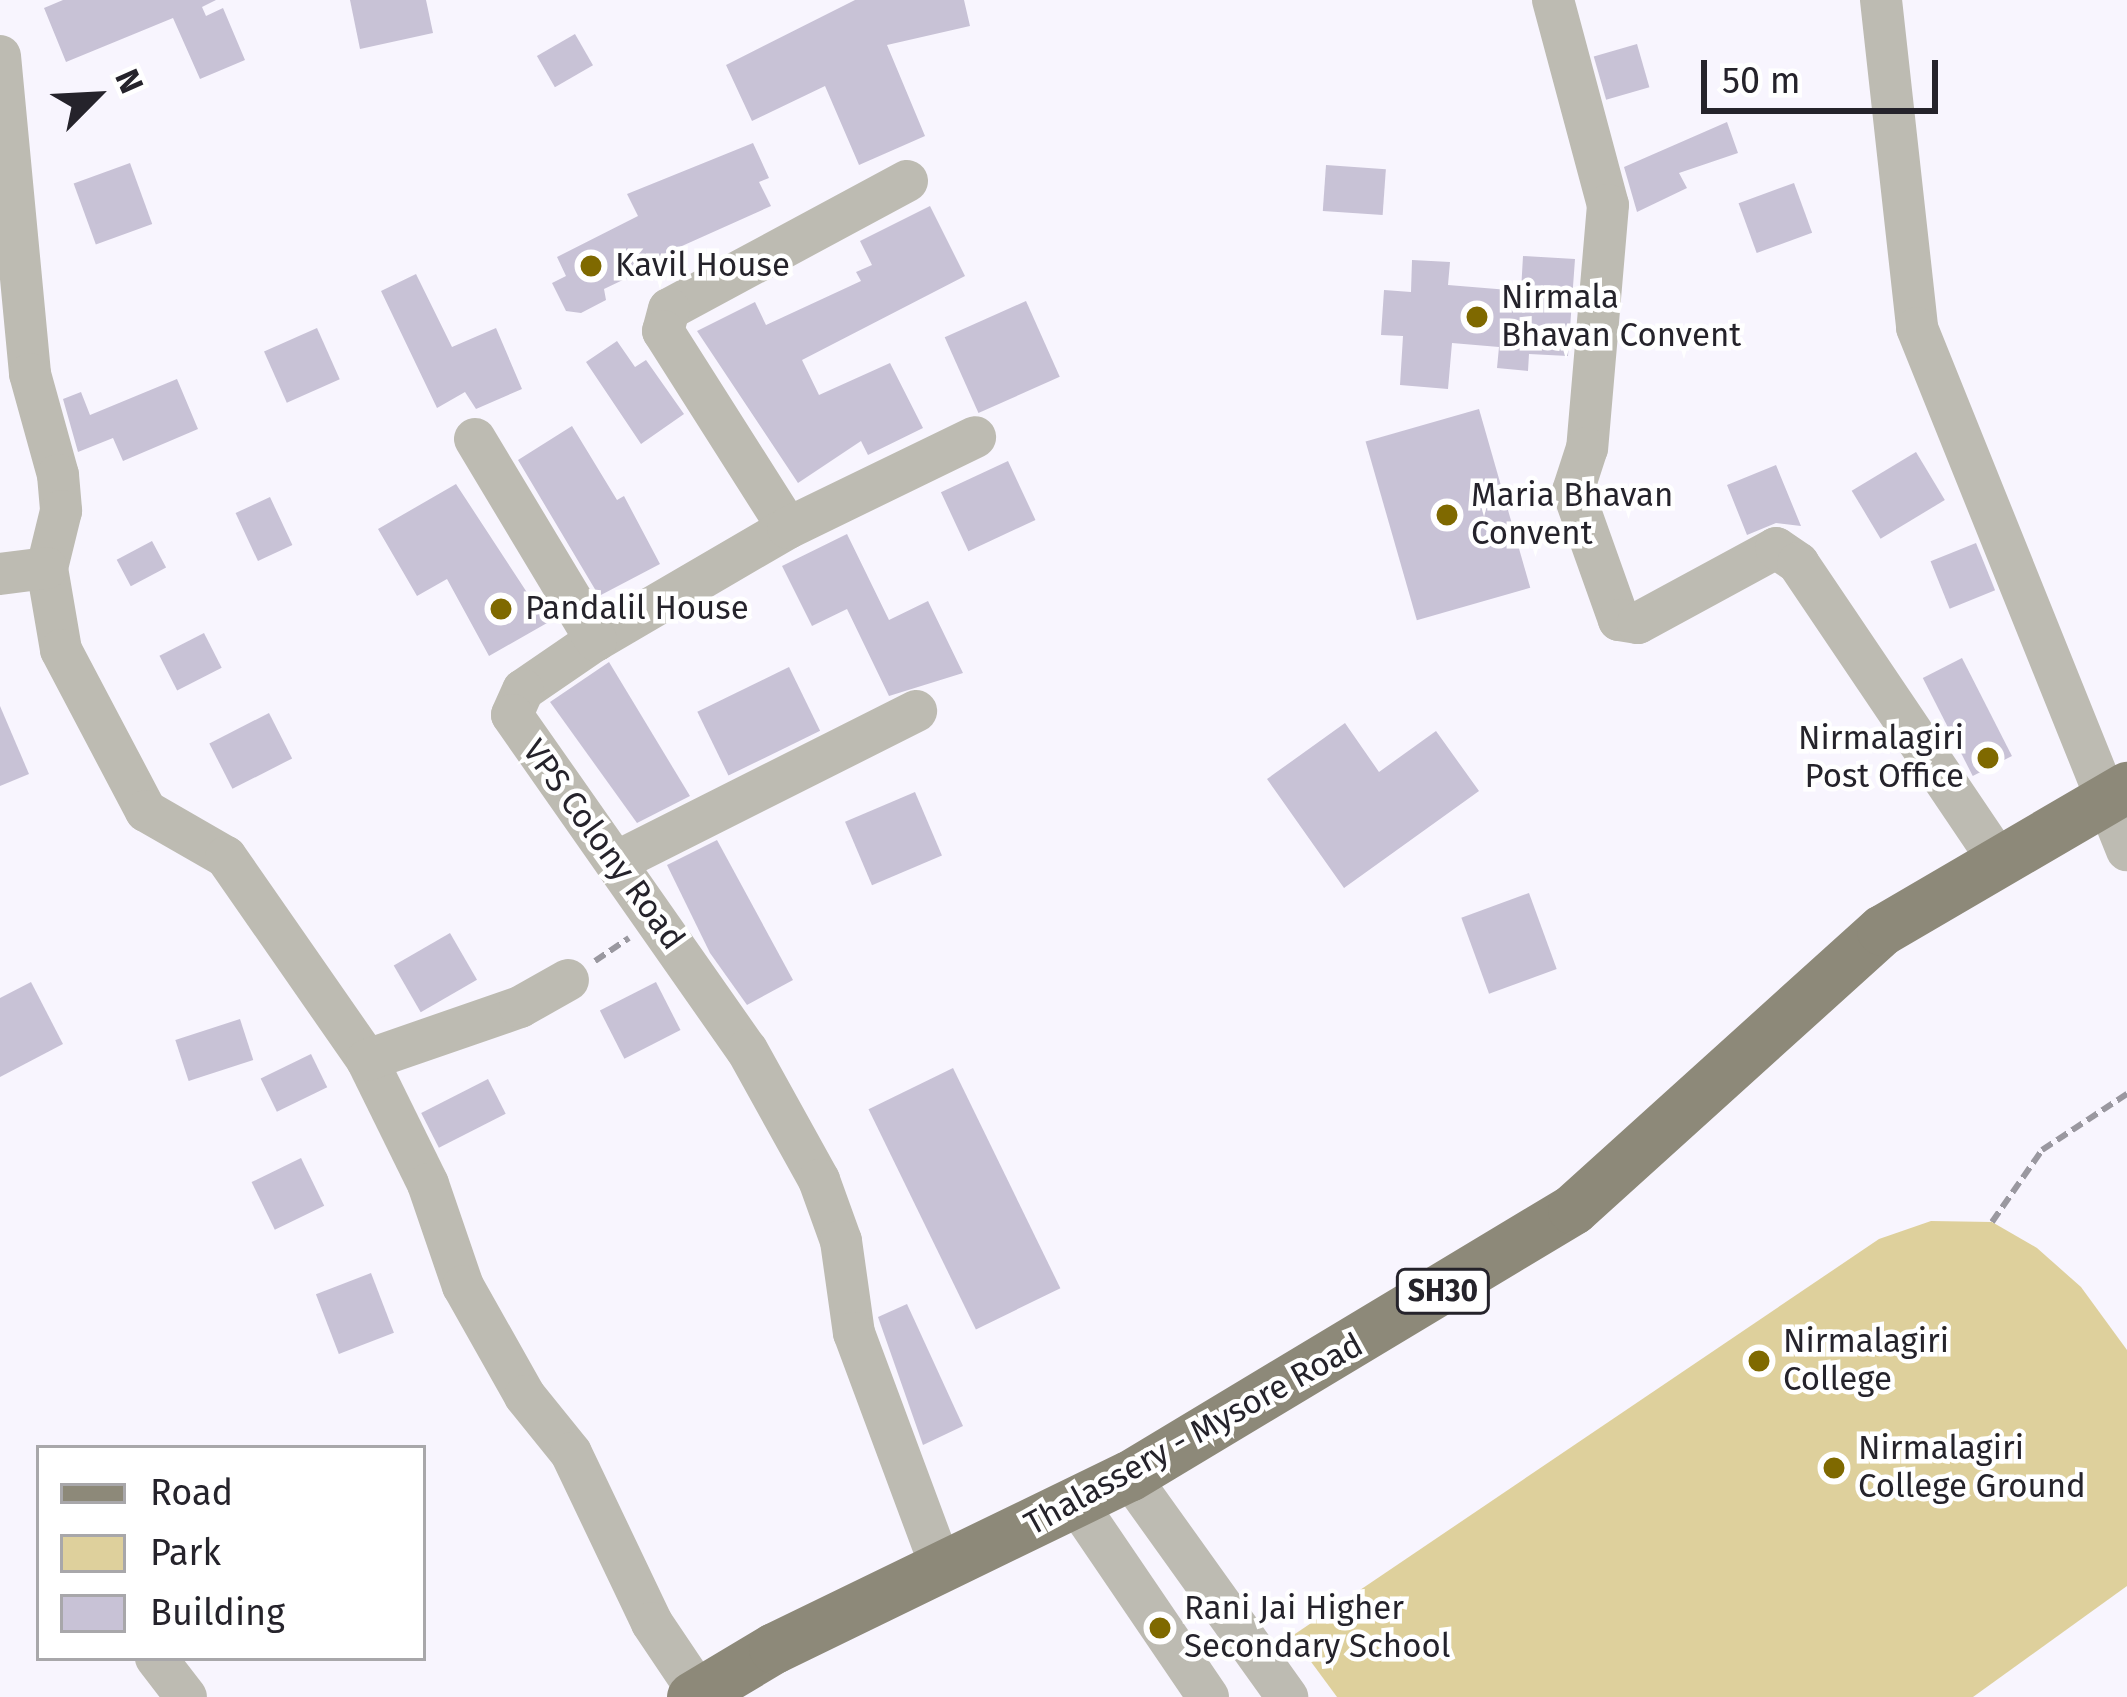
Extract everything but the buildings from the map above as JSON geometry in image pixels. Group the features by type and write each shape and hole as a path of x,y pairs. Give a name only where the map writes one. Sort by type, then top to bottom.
{"main road":[{"name":"Thalassery - Mysore Road","path":"696,1695 774,1648 1129,1476 1573,1209 1882,930 1996,857 2114,792"}],"street":[{"path":"1553,0 1608,205 1587,448 1573,491 1619,620 1638,623 1776,548 1812,583 1996,857"},
{"path":"1881,0 1917,328 2114,792 2127,850"},
{"path":"0,58 30,374 58,475 61,511 46,568 62,650 146,812 226,857 368,1060 428,1184 463,1286 525,1396 571,1453 652,1623 696,1695"},
{"path":"788,528 663,331 669,309 907,181"},
{"name":"VPS Colony Road","path":"942,1570 854,1333 841,1241 819,1180 747,1051 512,715 523,690 596,640 788,528 975,437"},
{"path":"475,439 596,640"},
{"path":"0,574 46,568"},
{"path":"616,862 916,711"},
{"path":"368,1060 520,1007 568,980"},
{"path":"1129,1476 1287,1697"},
{"path":"1077,1504 1208,1697"},
{"path":"1154,1620 1260,1659"},
{"path":"158,1661 186,1697"}],"path":[{"path":"568,980 657,919"},
{"path":"1992,1222 2042,1150 2127,1094"}],"green space":[{"name":"Nirmalagiri College Ground","path":"1931,1221 1992,1222 2037,1248 2081,1287 2127,1350 2127,1586 1973,1697 1337,1697 1292,1636 1879,1239"}],"place":[{"name":"Kavil House","path":"591,266"},
{"name":"Nirmala Bhavan Convent","path":"1477,317"},
{"name":"Maria Bhavan Convent","path":"1447,515"},
{"name":"Pandalil House","path":"501,609"},
{"name":"Nirmalagiri Post Office","path":"1988,758"},
{"name":"Nirmalagiri College","path":"1759,1361"},
{"name":"Nirmalagiri College Ground","path":"1834,1468"},
{"name":"Rani Jai Higher Secondary School","path":"1160,1628"}]}
